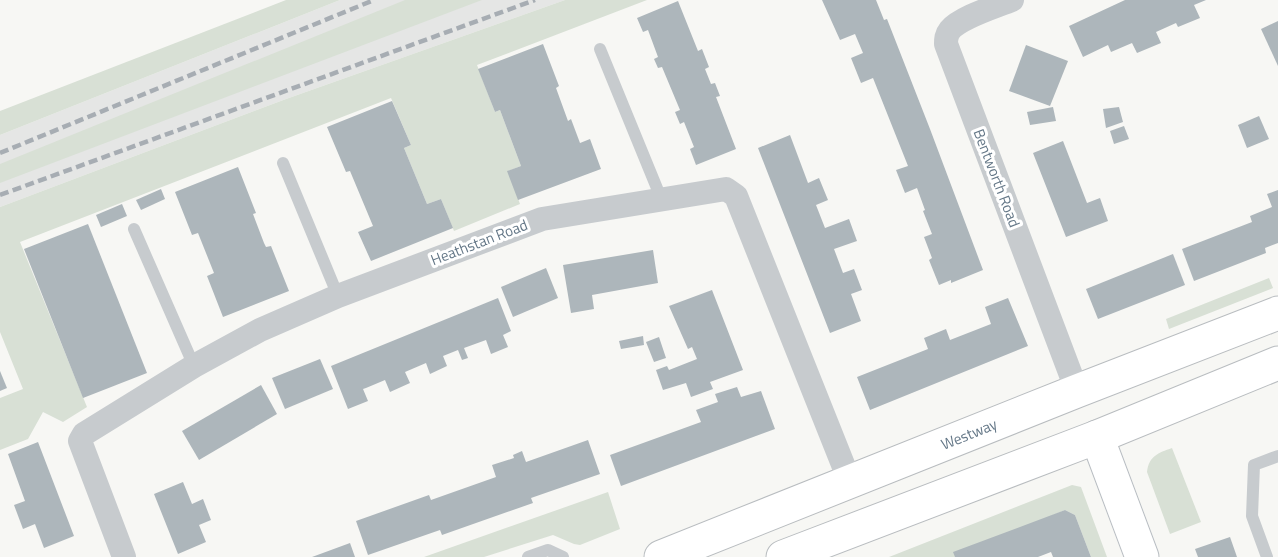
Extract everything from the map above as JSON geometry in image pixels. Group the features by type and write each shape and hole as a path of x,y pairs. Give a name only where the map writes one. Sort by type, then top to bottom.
{"main road":[{"name":"Westway","path":"661,557 1278,313"},
{"path":"783,557 1097,437 1278,363"},
{"path":"1097,437 1142,557"}],"street":[{"name":"Bentworth Road","path":"1012,0 959,23 946,36 946,44 1077,391"},
{"name":"Heathstan Road","path":"124,557 80,441 84,434 194,366 260,330 338,296 542,219 726,189 736,196 850,482"}],"lane":[{"path":"600,49 661,198"},
{"path":"283,163 338,296"},
{"path":"134,229 194,366"},
{"path":"1267,557 1252,516 1254,465 1278,456"},
{"path":"528,557 548,550 563,557"}],"shaded area":[{"path":"286,0 340,0 0,135 0,111"},
{"path":"340,0 565,0 286,99 0,207 0,135"},
{"path":"405,0 482,0 0,183 0,164"},
{"path":"565,0 647,0 477,65 495,112 500,110 521,166 508,171 520,204 454,231 441,199 427,204 404,148 411,145 391,98 20,242 87,407 63,422 43,412 28,439 0,450 0,398 23,389 0,332 0,207 286,99"},
{"path":"1269,278 1273,288 1169,329 1166,319"},
{"path":"1172,448 1201,522 1170,534 1147,472 1155,456"},
{"path":"1072,485 1081,487 1107,557 1091,557 1075,515 1065,510 955,557 889,557"},
{"path":"608,492 620,529 580,545 553,535 484,557 424,557"}],"building":[{"path":"822,0 876,0 884,20 887,19 983,270 951,283 951,280 939,285 929,260 932,258 924,237 932,234 917,188 905,193 896,170 908,166 873,78 861,83 851,58 863,53 855,34 840,40"},
{"path":"1125,0 1206,0 1194,5 1200,18 1178,27 1176,23 1156,32 1161,43 1137,53 1132,43 1111,52 1108,45 1083,57 1069,26"},
{"path":"678,1 698,51 702,49 709,67 705,69 711,84 715,83 720,96 716,97 736,149 696,165 690,149 694,147 684,122 680,124 675,112 680,110 662,67 658,68 654,59 658,57 648,30 643,32 637,18"},
{"path":"1278,21 1278,66 1261,29"},
{"path":"543,44 559,86 556,88 568,121 571,119 580,143 590,139 601,169 518,200 507,171 521,166 500,110 495,112 478,69"},
{"path":"1026,45 1068,61 1050,106 1009,91"},
{"path":"392,101 411,145 404,148 427,204 441,199 453,228 371,261 358,232 373,226 350,171 346,172 327,127"},
{"path":"1053,107 1056,121 1030,125 1027,112"},
{"path":"1119,107 1123,122 1106,128 1103,109"},
{"path":"1259,116 1269,139 1247,148 1238,125"},
{"path":"1124,126 1129,139 1114,144 1110,131"},
{"path":"790,135 808,183 819,178 828,200 816,205 825,228 849,219 857,241 834,249 843,273 854,269 862,290 851,294 861,321 830,333 758,148"},
{"path":"1063,141 1087,203 1100,198 1108,221 1066,237 1033,153"},
{"path":"238,167 256,213 253,214 264,243 266,247 271,246 289,291 223,317 207,276 214,273 198,233 192,235 175,192"},
{"path":"161,189 165,199 141,210 136,200"},
{"path":"1278,190 1278,243 1265,248 1266,253 1194,281 1182,249 1252,222 1250,216 1272,207 1267,194"},
{"path":"122,204 127,216 101,227 96,215"},
{"path":"88,224 147,373 83,398 24,249"},
{"path":"653,250 658,283 592,295 594,309 571,313 563,265"},
{"path":"1173,254 1185,285 1098,319 1086,289"},
{"path":"546,268 558,298 513,317 501,287"},
{"path":"712,290 743,370 710,382 713,389 691,397 686,383 663,390 656,370 667,366 669,370 697,359 692,347 688,349 669,306"},
{"path":"498,298 511,331 503,335 508,347 491,354 486,340 464,348 468,358 462,360 458,350 443,356 447,366 430,374 426,363 405,372 410,383 390,392 385,380 363,389 368,401 348,409 331,366"},
{"path":"1008,298 1028,346 870,410 857,377 928,349 924,338 946,329 950,340 991,324 985,307"},
{"path":"643,336 644,345 621,349 619,341"},
{"path":"659,337 666,358 654,362 646,342"},
{"path":"320,359 333,389 285,409 272,378"},
{"path":"0,371 7,388 0,391"},
{"path":"261,385 277,414 199,460 182,431"},
{"path":"737,387 741,397 761,391 775,429 621,486 610,455 701,422 696,410 718,402 715,394"},
{"path":"588,440 600,474 531,498 533,503 442,535 440,530 368,555 356,521 429,495 431,500 496,477 492,465 514,458 513,455 522,451 526,462"},
{"path":"38,442 74,536 44,548 35,524 23,529 14,505 25,501 8,454"},
{"path":"183,482 192,504 203,499 211,520 199,525 206,542 178,554 154,494"},
{"path":"1065,510 1075,515 1091,557 1053,557 1051,552 1038,557 955,557 953,552"},
{"path":"1230,537 1237,557 1198,557 1195,549"},
{"path":"350,543 355,557 312,557"}],"railway":[{"path":"0,153 374,0"},
{"path":"0,195 535,0"}]}
